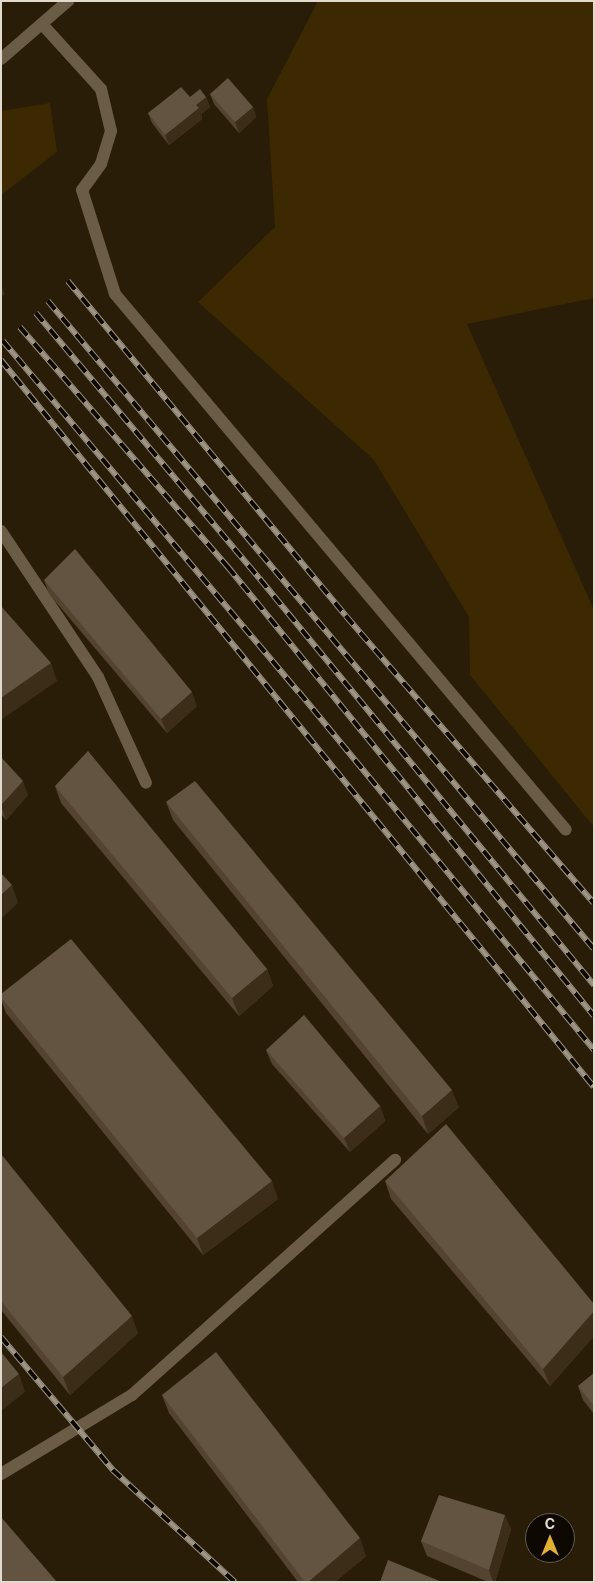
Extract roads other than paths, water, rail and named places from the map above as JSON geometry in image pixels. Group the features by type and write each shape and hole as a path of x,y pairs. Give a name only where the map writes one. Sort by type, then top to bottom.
{"street":[{"path":"1,59 68,1"},
{"path":"42,24 101,89 112,131 101,164 82,190 115,294 566,830"},
{"path":"1,531 98,677 146,783"},
{"path":"1,1474 132,1395 395,1160"}],"railway":[{"path":"68,281 346,616 594,903"},
{"path":"48,301 594,949"},
{"path":"36,313 260,579 594,985"},
{"path":"20,327 228,567 594,1016"},
{"path":"3,341 299,692 594,1050"},
{"path":"1,360 594,1087"},
{"path":"1,1337 113,1470 235,1582"}]}
